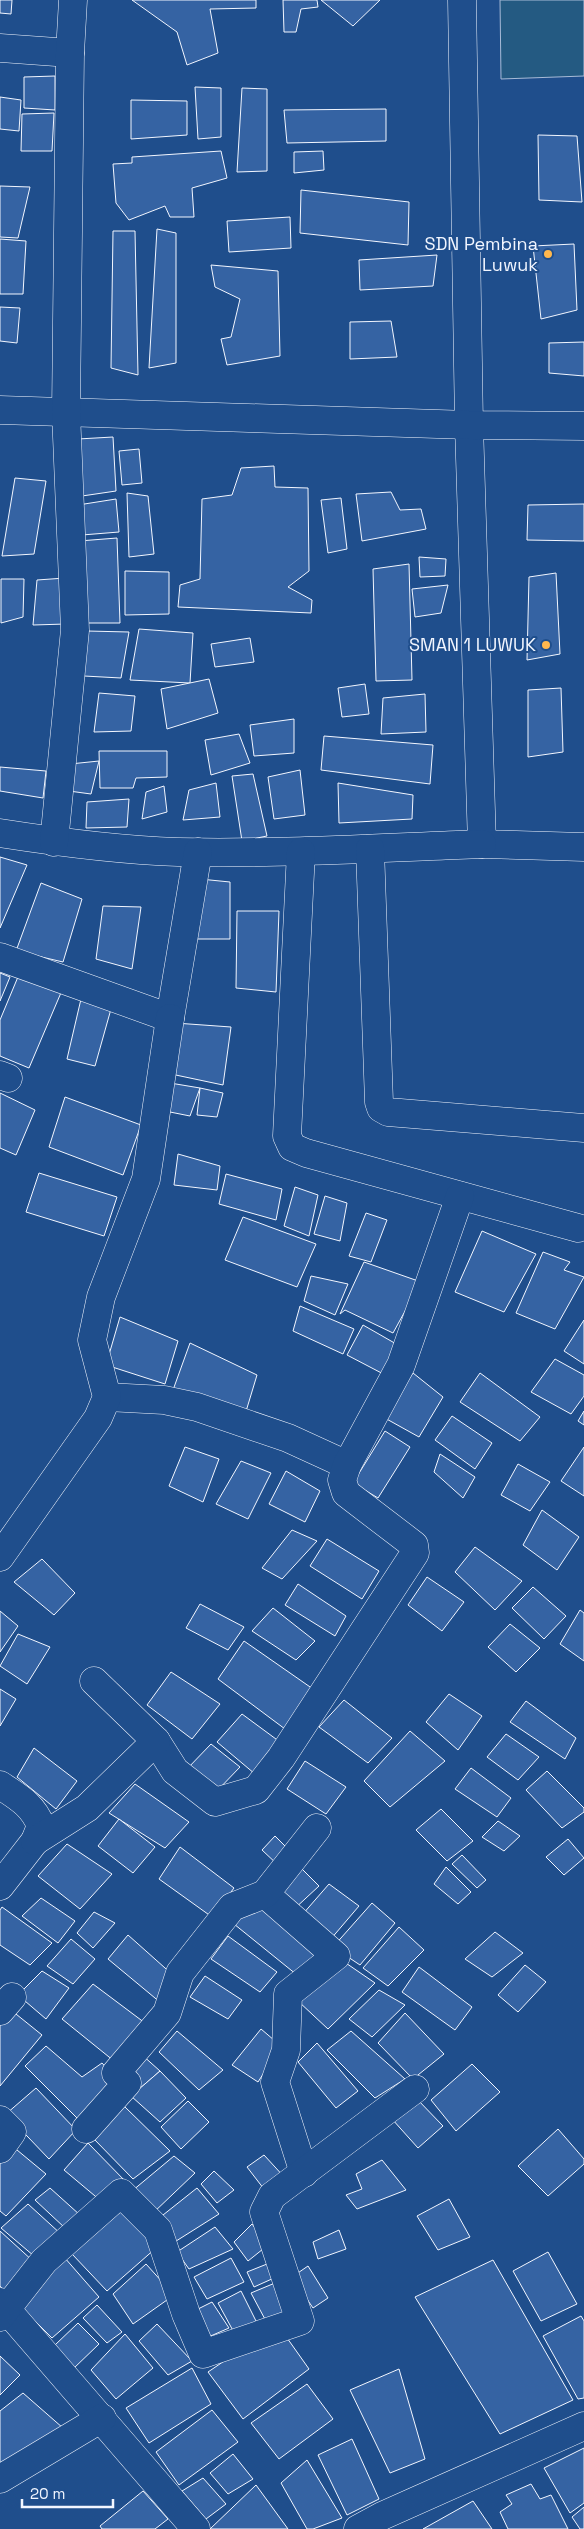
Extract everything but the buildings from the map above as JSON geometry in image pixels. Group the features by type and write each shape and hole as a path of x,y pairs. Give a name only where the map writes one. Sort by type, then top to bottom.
{"street":[{"path":"54,842 75,630 66,412 70,52 73,0"},
{"path":"462,0 469,425 482,844"},
{"path":"0,48 70,52"},
{"path":"0,410 469,425 584,426"},
{"path":"0,833 54,842 198,852 301,852 482,844 584,846"},
{"path":"370,849 379,1102 381,1108 388,1112 584,1128"},
{"path":"0,1557 98,1418 107,1397 92,1340 101,1297 146,1178 170,1018 198,852"},
{"path":"301,852 287,1136 289,1142 298,1151 578,1228"},
{"path":"0,957 170,1018"},
{"path":"94,1682 156,1741 175,1771 215,1802 256,1790 281,1758 415,1553 414,1545 346,1493 342,1480 347,1465 401,1365 460,1196"},
{"path":"107,1397 164,1400 197,1407 288,1438 347,1465"},
{"path":"35,1841 87,1808 156,1741"},
{"path":"0,1785 28,1803 41,1826 35,1841 0,1886"},
{"path":"86,2129 127,2083 116,2073 167,2013 180,1973 232,1906 265,1894 317,1828"},
{"path":"265,1894 336,1956 288,1994 286,2050 275,2082 304,2173"},
{"path":"196,2529 102,2418 2,2310 44,2260 121,2193 158,2230 186,2314 203,2354 300,2322 264,2212 272,2196 415,2089"},
{"path":"0,2120 12,2132 0,2150"},
{"path":"0,2479 102,2418"},
{"path":"358,2529 453,2484 584,2426"}],"shaded area":[{"path":"500,0 584,0 584,76 501,79"}],"place":[{"name":"SDN Pembina Luwuk","path":"548,254"},
{"name":"SMAN 1 LUWUK","path":"546,645"}]}
